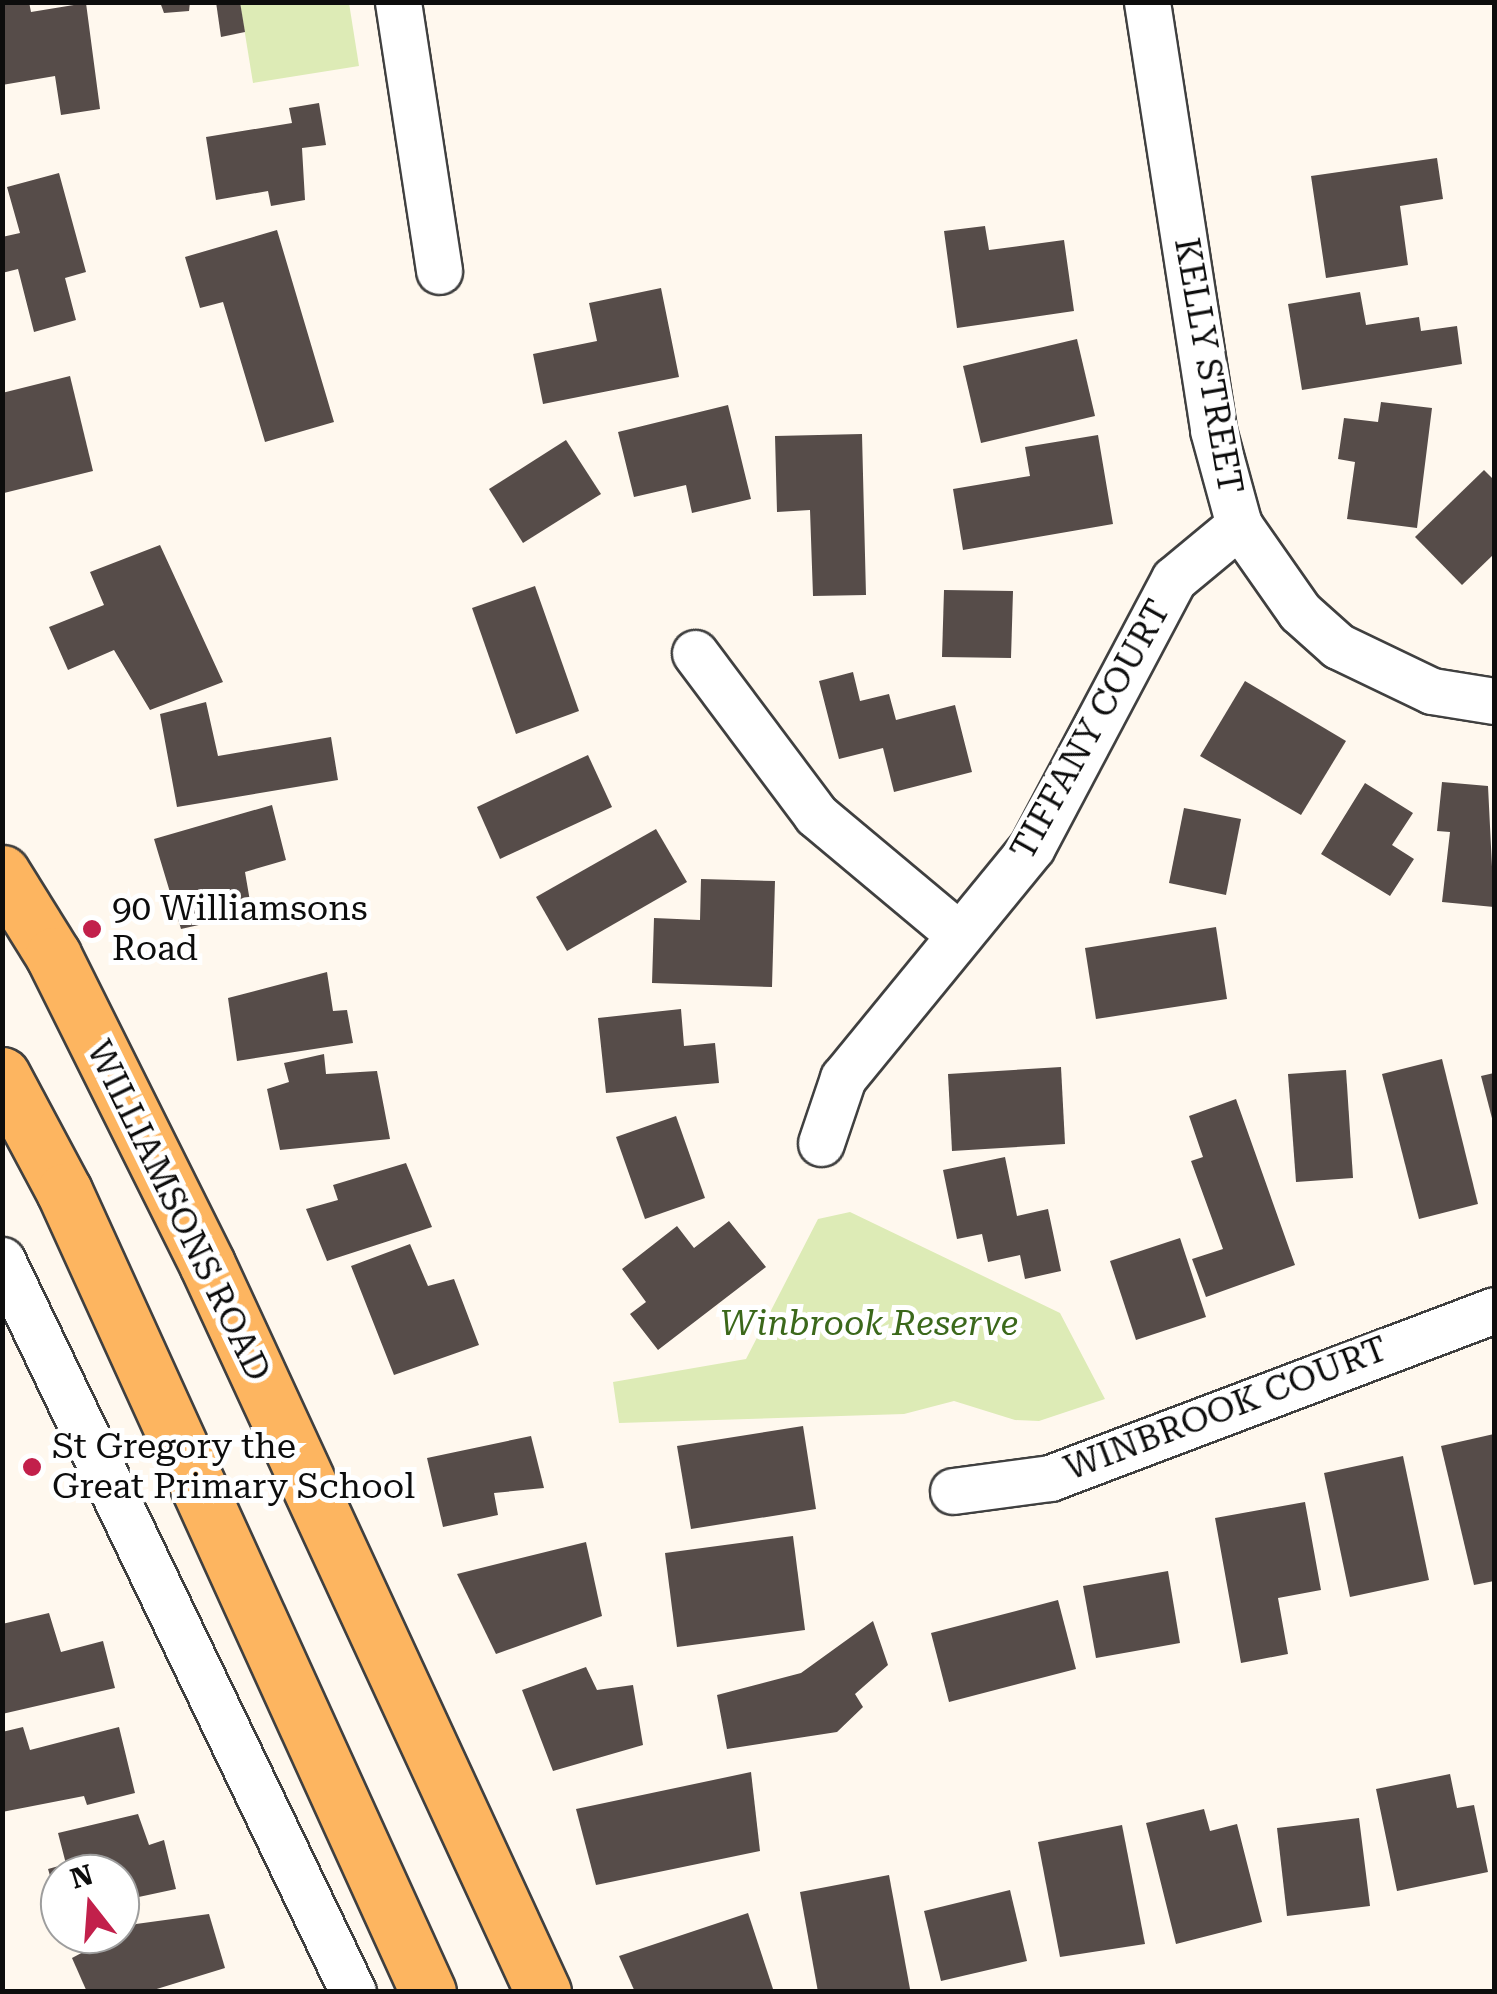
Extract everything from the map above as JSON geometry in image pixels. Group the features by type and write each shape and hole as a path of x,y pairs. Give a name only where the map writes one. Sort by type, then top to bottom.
{"main road":[{"name":"WILLIAMSONS ROAD","path":"2,873 53,956 206,1264 543,1992"},
{"path":"2,1075 72,1208 428,1992"}],"street":[{"path":"398,2 440,271"},
{"name":"KELLY STREET","path":"1147,2 1213,430 1239,525 1300,612 1338,646 1416,685 1494,701"},
{"name":"TIFFANY COURT","path":"822,1143 844,1078 957,933 1032,847 1174,579 1239,525"},
{"path":"695,653 816,816 957,933"},
{"path":"2,1260 353,1992"},
{"name":"WINBROOK COURT","path":"953,1491 1050,1478 1494,1310"}],"green space":[{"path":"240,3 349,3 359,66 253,83"},
{"name":"Winbrook Reserve","path":"850,1212 1060,1313 1105,1399 1039,1421 1015,1420 954,1401 904,1414 619,1423 613,1382 746,1359 818,1219"}],"building":[{"path":"2,2 29,2 31,12 86,3 100,109 61,115 55,76 2,85"},
{"path":"160,2 190,2 189,11 164,13"},
{"path":"216,2 240,2 245,32 221,37"},
{"path":"319,103 326,145 302,148 305,200 271,206 268,191 216,200 206,137 292,123 289,108"},
{"path":"1437,158 1443,199 1400,206 1408,265 1326,278 1311,176"},
{"path":"59,173 86,272 65,278 76,320 34,332 18,269 2,273 2,237 20,233 7,187"},
{"path":"985,226 989,250 1064,240 1074,311 957,328 944,231"},
{"path":"277,230 334,422 265,442 223,302 200,308 185,257"},
{"path":"661,288 679,377 543,404 533,354 597,341 589,303"},
{"path":"1360,292 1366,325 1419,317 1421,331 1457,326 1462,364 1302,390 1288,304"},
{"path":"1077,339 1095,416 981,443 963,366"},
{"path":"70,376 93,471 4,493 2,393"},
{"path":"1381,402 1432,408 1417,528 1347,519 1355,462 1338,459 1344,418 1378,422"},
{"path":"728,405 751,499 692,513 686,485 634,497 618,432"},
{"path":"862,434 866,595 813,596 810,510 777,512 775,436"},
{"path":"1098,435 1113,524 963,550 953,489 1030,476 1025,447"},
{"path":"566,440 601,494 523,543 489,489"},
{"path":"1484,470 1494,480 1494,554 1462,585 1415,537"},
{"path":"160,545 223,682 150,710 114,650 68,670 49,627 104,605 90,572"},
{"path":"535,586 579,711 516,734 472,608"},
{"path":"944,590 1013,591 1011,658 942,657"},
{"path":"853,672 860,701 889,694 896,720 955,705 972,772 894,792 883,748 839,759 819,681"},
{"path":"1245,681 1346,741 1301,815 1200,756"},
{"path":"206,702 218,756 331,737 338,780 177,807 160,714"},
{"path":"588,755 612,807 500,859 477,807"},
{"path":"1442,782 1488,786 1494,907 1442,902 1450,832 1437,831"},
{"path":"1365,783 1413,813 1392,845 1414,859 1390,896 1321,854"},
{"path":"272,805 286,860 245,872 252,913 181,929 154,839"},
{"path":"1184,808 1241,819 1226,895 1169,883"},
{"path":"656,829 687,882 567,951 536,897"},
{"path":"701,879 775,881 772,987 652,983 654,918 700,920"},
{"path":"1216,927 1227,999 1096,1019 1085,948"},
{"path":"327,972 333,1011 347,1010 353,1043 237,1061 228,998"},
{"path":"681,1009 684,1046 715,1043 719,1083 606,1093 598,1018"},
{"path":"324,1054 326,1074 377,1071 390,1139 280,1150 267,1089 289,1082 284,1063"},
{"path":"1442,1059 1478,1204 1419,1219 1382,1074"},
{"path":"1061,1067 1065,1144 952,1151 948,1074"},
{"path":"1346,1070 1353,1178 1296,1182 1288,1074"},
{"path":"1494,1073 1494,1122 1493,1122 1481,1076"},
{"path":"1236,1099 1295,1265 1206,1297 1192,1259 1223,1249 1191,1161 1203,1157 1189,1116"},
{"path":"676,1116 705,1198 645,1219 616,1137"},
{"path":"1005,1157 1017,1216 1048,1209 1061,1271 1025,1279 1020,1255 988,1262 982,1234 957,1239 943,1170"},
{"path":"406,1163 432,1227 327,1261 306,1209 338,1200 333,1185"},
{"path":"729,1221 766,1267 658,1350 630,1314 646,1302 622,1269 677,1226 694,1248"},
{"path":"1180,1238 1206,1317 1136,1340 1110,1261"},
{"path":"410,1244 428,1286 454,1279 479,1345 394,1375 351,1266"},
{"path":"803,1426 816,1509 691,1529 677,1446"},
{"path":"1494,1434 1494,1581 1474,1585 1441,1446"},
{"path":"531,1436 544,1488 494,1493 498,1515 443,1527 427,1458"},
{"path":"1403,1456 1429,1580 1350,1597 1324,1473"},
{"path":"1305,1502 1321,1590 1278,1598 1288,1654 1241,1663 1215,1518"},
{"path":"793,1536 805,1630 677,1647 665,1553"},
{"path":"586,1542 602,1616 496,1654 457,1574"},
{"path":"1168,1571 1180,1643 1096,1658 1083,1586"},
{"path":"1058,1600 1076,1669 949,1702 931,1633"},
{"path":"49,1613 61,1652 103,1641 115,1688 2,1714 2,1624"},
{"path":"873,1621 888,1665 855,1694 863,1707 837,1732 727,1749 717,1695 801,1673"},
{"path":"586,1667 597,1690 633,1685 643,1745 553,1771 522,1690"},
{"path":"23,1727 30,1750 119,1727 135,1793 87,1805 84,1796 2,1812 2,1732"},
{"path":"751,1772 760,1851 596,1885 576,1809"},
{"path":"1450,1774 1457,1808 1474,1805 1488,1872 1397,1891 1376,1789"},
{"path":"1204,1809 1210,1831 1237,1824 1262,1922 1176,1944 1146,1823"},
{"path":"138,1814 149,1845 164,1840 176,1889 140,1897 140,1854 63,1854 58,1833"},
{"path":"1359,1818 1370,1906 1287,1916 1277,1828"},
{"path":"1122,1825 1145,1944 1060,1957 1038,1842"},
{"path":"889,1875 910,1989 818,1992 800,1892"},
{"path":"1010,1890 1027,1961 941,1981 924,1911"},
{"path":"748,1913 774,1992 635,1992 619,1956"},
{"path":"209,1914 225,1968 147,1992 87,1992 72,1958 80,1954 140,1954 140,1923"}],"place":[{"name":"90 Williamsons Road","path":"92,929"},
{"name":"St Gregory the Great Primary School","path":"32,1467"}]}
